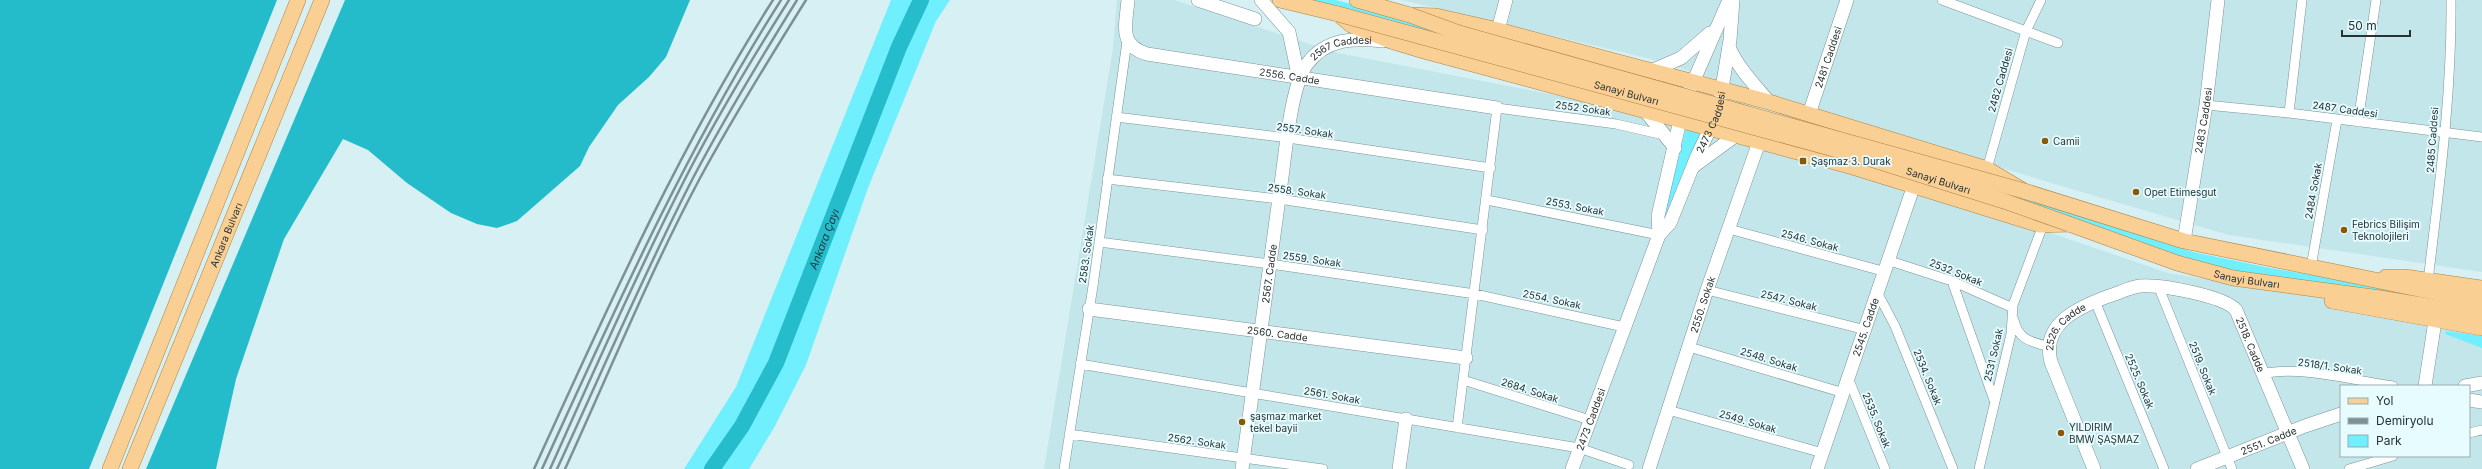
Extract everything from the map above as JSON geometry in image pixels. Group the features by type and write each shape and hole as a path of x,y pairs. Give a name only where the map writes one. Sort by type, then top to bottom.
{"main road":[{"name":"Ankara Bulvarı","path":"110,469 298,0"},
{"name":"Ankara Bulvarı","path":"130,469 322,0"},
{"name":"Sanayi Bulvarı","path":"1280,0 1338,14 1874,160 2004,201 2204,271 2233,278 2380,298 2482,315"},
{"name":"Sanayi Bulvarı","path":"1357,0 1410,15 1459,33 2024,191 2184,241 2482,302"},
{"path":"1338,14 1350,26 1391,41 1914,185 2042,225 2069,224"},
{"path":"1410,15 1436,16 1498,30 1770,102 1987,169 2024,191"},
{"path":"1643,111 1655,103 1659,92 1658,83 1648,70"},
{"path":"1759,142 1752,131 1752,120 1761,106 1770,102"},
{"path":"2361,277 2405,277 2482,288"},
{"path":"2303,288 2313,296 2324,300 2435,321 2482,328"}],"street":[{"path":"1127,41 1126,31 1128,0"},
{"path":"1198,0 1255,19"},
{"name":"2567 Caddesi","path":"1261,0 1289,32 1299,79"},
{"path":"1498,30 1506,0"},
{"name":"2473 Caddesi","path":"1572,469 1659,234 1658,216 1675,148 1680,121 1692,81 1715,27 1729,0"},
{"name":"2473 Caddesi","path":"1659,234 1670,223 1691,168 1718,112 1729,46 1732,0"},
{"name":"2481 Caddesi","path":"1809,114 1847,0"},
{"path":"1942,0 2058,43"},
{"name":"2482 Caddesi","path":"1987,169 2026,31 2041,0"},
{"name":"2483 Caddesi","path":"2184,241 2206,105 2218,0"},
{"path":"2289,113 2302,0"},
{"path":"2358,122 2376,0"},
{"name":"2485 Caddesi","path":"2428,281 2444,133 2451,0"},
{"path":"1648,70 1681,58 1692,52 1715,27"},
{"name":"2567 Caddesi","path":"1299,79 1316,54 1338,42 1363,39 1391,41"},
{"name":"2556. Cadde","path":"1127,41 1131,47 1147,54 1299,79 1497,108"},
{"name":"2583. Sokak","path":"1064,469 1099,242 1127,41"},
{"path":"1729,46 1734,59 1743,72 1770,102"},
{"name":"2567. Cadde","path":"1243,464 1279,199 1299,79"},
{"name":"2487 Caddesi","path":"2206,105 2289,113 2482,137"},
{"path":"1457,428 1491,168 1497,108"},
{"name":"2552 Sokak","path":"1497,108 1616,124 1664,135"},
{"path":"1643,111 1675,148"},
{"name":"2557. Sokak","path":"1116,117 1288,138 1491,168"},
{"name":"2484 Sokak","path":"2311,267 2337,120"},
{"path":"1691,168 1735,136"},
{"name":"2550. Sokak","path":"1649,469 1707,290 1759,142"},
{"name":"2558. Sokak","path":"1107,179 1279,199 1483,230"},
{"name":"2545. Cadde","path":"1817,469 1888,266 1914,185"},
{"name":"2553. Sokak","path":"1487,200 1659,234"},
{"name":"2531 Sokak","path":"1979,469 1994,400 2011,334 2012,311 2042,225"},
{"name":"2546. Sokak","path":"1729,229 1888,266"},
{"name":"2559. Sokak","path":"1099,242 1270,264 1475,294"},
{"name":"2532 Sokak","path":"1888,266 1952,281 2012,311"},
{"path":"1952,281 1994,400"},
{"name":"2526. Cadde","path":"2094,469 2051,362 2050,347 2059,326 2067,314 2095,301 2135,287 2159,288"},
{"name":"2518. Cadde","path":"2159,288 2211,296 2232,305 2240,317 2303,469"},
{"name":"2519. Sokak","path":"2159,288 2232,469"},
{"name":"2547. Sokak","path":"1707,290 1866,330"},
{"name":"2554. Sokak","path":"1475,294 1624,326"},
{"name":"2534. Sokak","path":"1878,294 1895,326 1954,469"},
{"name":"2525. Sokak","path":"2095,301 2164,469"},
{"name":"2560. Cadde","path":"1089,309 1466,358"},
{"path":"2012,311 2020,336 2025,340 2050,347"},
{"path":"2425,385 2435,321"},
{"name":"2548. Sokak","path":"1689,347 1844,393"},
{"name":"2561. Sokak","path":"1080,364 1579,448 1629,465"},
{"name":"2518/1. Sokak","path":"2263,374 2281,371 2300,372 2386,385"},
{"name":"2684. Sokak","path":"1464,380 1590,420"},
{"name":"2535. Sokak","path":"1848,380 1885,469"},
{"path":"2470,385 2482,383"},
{"path":"2470,400 2482,402"},
{"name":"2549. Sokak","path":"1668,410 1823,453"},
{"name":"2551. Cadde","path":"2197,469 2227,456 2289,434 2305,426 2340,414"},
{"path":"1400,469 1406,419"},
{"path":"2470,433 2482,430"},
{"name":"2562. Sokak","path":"1069,434 1243,464 1323,469"},
{"path":"2349,469 2390,457"}],"shaded area":[{"path":"0,0 277,0 89,469 0,469"},
{"path":"345,0 690,0 666,57 649,77 618,105 589,147 580,166 517,221 497,228 477,224 451,213 407,183 368,150 343,139 284,239 236,379 216,469 146,469"},
{"path":"1117,0 1174,0 1338,53 1771,137 2168,273 2482,324 2482,469 1044,469 1113,48"},
{"path":"1402,0 2482,0 2482,272 2229,235 2051,183 1647,58"}],"green space":[{"path":"891,0 950,0 936,21 868,188 806,365 775,426 749,469 684,469 736,387"},
{"path":"1308,0 1336,0 1587,65 1638,77 1675,81 1669,98"},
{"path":"1737,102 2193,252 2270,268 2482,303 2301,283 2229,270 2194,261 1734,117"},
{"path":"1686,129 1702,132 1662,223"},
{"path":"2446,331 2482,336 2482,348 2445,334"}],"waterway":[{"name":"Ankara Çayı","path":"712,469 742,426 776,363 899,47 921,0"}],"railway":[{"path":"534,469 645,230 738,56 773,0"},
{"path":"542,469 625,289 683,172 746,57 781,0"},
{"path":"550,469 634,284 687,175 736,86 789,0"},
{"path":"557,469 640,286 693,178 744,88 797,0"},
{"path":"565,469 646,287 681,215 738,112 806,0"}],"place":[{"name":"Camii","path":"2045,141"},
{"name":"Şaşmaz 3. Durak","path":"1803,161"},
{"name":"Opet Etimesgut","path":"2136,192"},
{"name":"Febrics Bilişim Teknolojileri","path":"2344,230"},
{"name":"şaşmaz market tekel bayii","path":"1242,422"},
{"name":"YILDIRIM BMW ŞAŞMAZ","path":"2061,433"}]}
